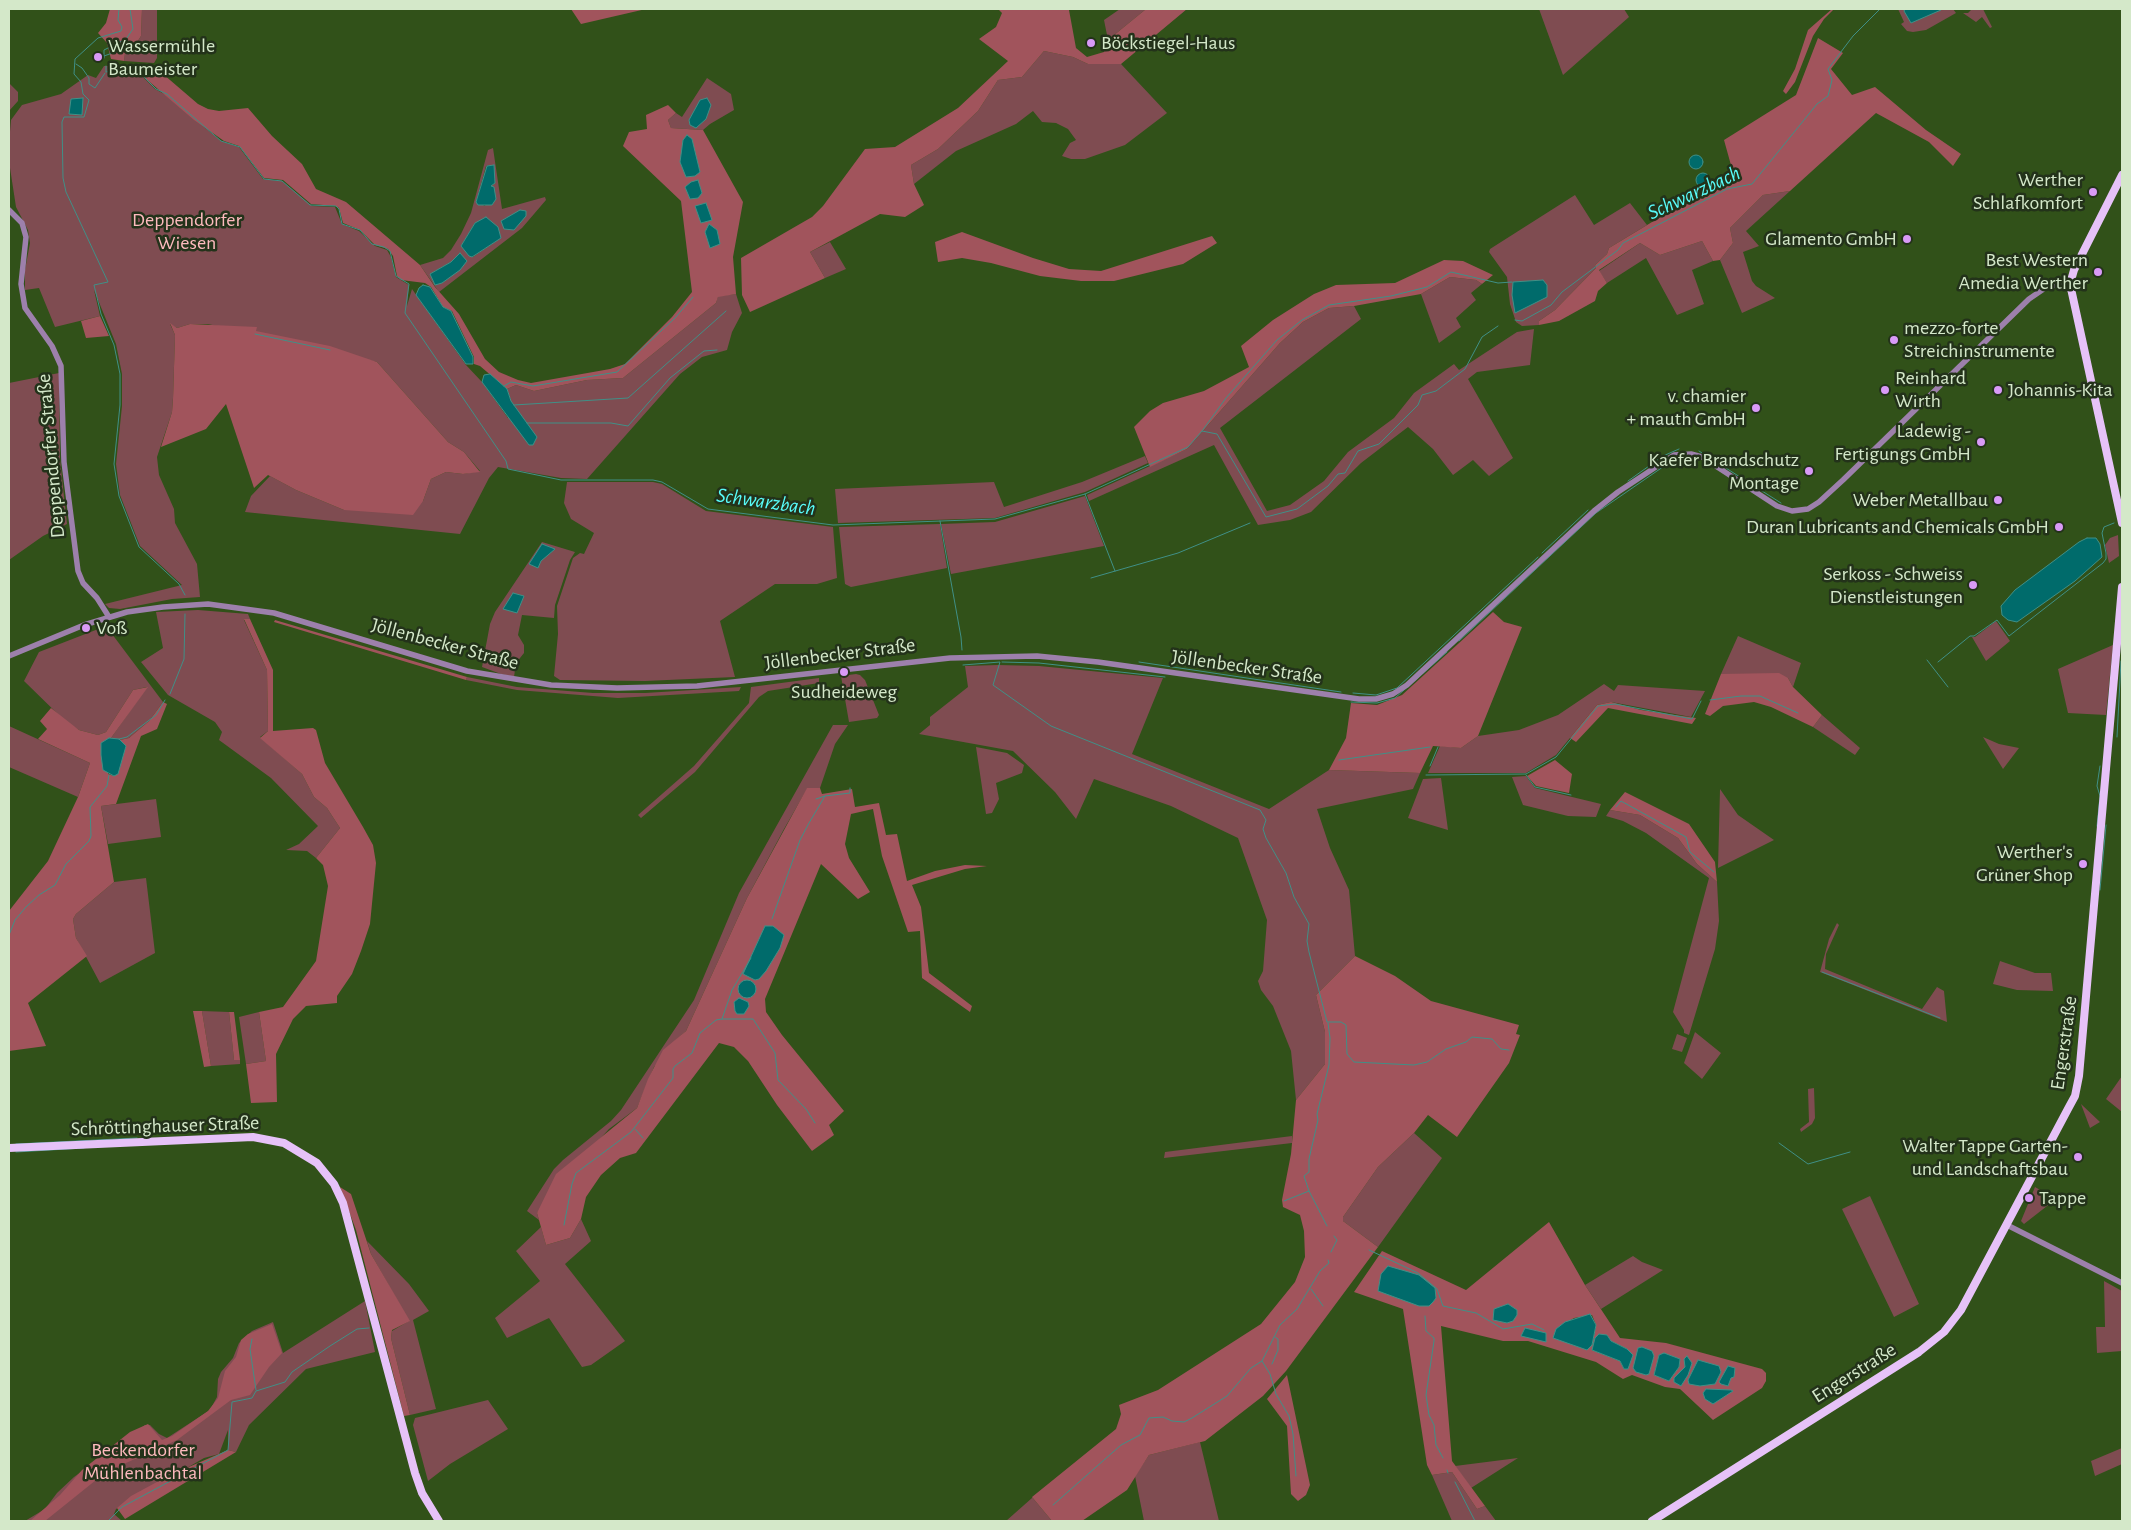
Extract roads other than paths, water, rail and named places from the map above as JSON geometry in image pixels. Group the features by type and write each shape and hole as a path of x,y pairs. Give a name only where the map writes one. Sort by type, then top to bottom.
{"main road":[{"path":"2122,175 2074,270 2070,284 2122,523"},
{"name":"Engerstraße","path":"1652,1521 1938,1338 1961,1310 2075,1096 2079,1076 2122,587"},
{"name":"Schröttinghauser Straße","path":"9,1148 253,1137 284,1143 317,1163 338,1191 350,1224 415,1473 422,1493 439,1521"}],"street":[{"name":"Deppendorfer Straße","path":"9,210 22,223 26,237 21,284 25,308 52,346 60,366 64,462 78,571 83,583 97,598 109,617"},
{"name":"Jöllenbecker Straße","path":"9,656 109,617 163,606 208,604 237,607 289,617 467,671 551,685 617,688 697,686 950,658 1037,656 1098,662 1351,698 1376,699 1394,694 1407,685 1594,511 1618,492 1674,455 1691,454 1702,457 1776,506 1792,511 1808,509 1819,502 1843,480 2029,299 2048,286 2070,284"},
{"path":"2007,1224 2122,1282"}],"water":[{"path":"1905,9 1941,10 1911,23 1904,11"},
{"path":"83,98 82,115 69,114 71,99"},
{"path":"707,98 711,105 706,119 696,128 690,125 689,120 700,100"},
{"path":"687,135 692,139 700,172 695,176 686,177 680,162 683,140"},
{"path":"1693,155 1699,155 1703,162 1699,169 1693,169 1689,165 1689,159"},
{"path":"494,165 495,183 491,186 494,187 496,199 492,205 478,205 476,202 487,166"},
{"path":"1700,173 1706,173 1710,180 1706,187 1700,187 1696,183 1696,177"},
{"path":"698,180 702,193 698,198 690,199 685,187 691,182"},
{"path":"706,203 712,220 701,223 695,206"},
{"path":"520,210 526,211 526,216 514,230 504,229 501,221"},
{"path":"486,217 498,227 501,238 472,257 469,256 461,246 475,223"},
{"path":"709,224 717,230 720,244 710,248 705,232"},
{"path":"460,253 467,261 460,270 442,283 435,285 430,274 451,262"},
{"path":"1543,280 1547,285 1547,297 1515,313 1512,295 1513,282"},
{"path":"423,285 430,287 443,307 451,311 473,357 473,364 466,364 416,295 419,288"},
{"path":"490,374 507,389 511,401 537,437 533,445 529,445 482,382 484,375"},
{"path":"2087,538 2096,538 2100,544 2102,557 2075,581 2017,622 2008,620 2002,615 2001,606 2015,590"},
{"path":"542,544 555,549 541,561 538,568 529,564"},
{"path":"513,593 524,596 517,613 503,609"},
{"path":"109,738 119,739 126,746 118,774 114,776 103,770 101,755 101,743"},
{"path":"765,926 773,926 784,935 780,948 766,971 759,979 755,980 743,974"},
{"path":"747,980 753,983 756,989 753,995 747,998 741,995 738,989 741,983"},
{"path":"739,998 748,1002 749,1006 744,1014 737,1014 735,1011 734,1002"},
{"path":"1388,1266 1419,1275 1435,1288 1436,1298 1429,1306 1419,1306 1378,1291 1381,1274"},
{"path":"1508,1304 1517,1310 1517,1315 1513,1321 1507,1323 1493,1320 1494,1309"},
{"path":"1590,1314 1596,1325 1592,1345 1587,1350 1553,1338 1556,1329 1565,1322"},
{"path":"1525,1328 1546,1333 1546,1342 1521,1336"},
{"path":"1599,1334 1607,1335 1611,1341 1627,1349 1633,1355 1628,1369 1624,1369 1620,1361 1592,1350 1595,1338"},
{"path":"1642,1347 1652,1351 1654,1356 1649,1374 1646,1375 1636,1372 1633,1368 1638,1348"},
{"path":"1664,1353 1680,1359 1679,1367 1669,1381 1654,1375 1659,1355"},
{"path":"1687,1356 1692,1363 1688,1375 1681,1386 1674,1382 1674,1378 1685,1367 1684,1359"},
{"path":"1698,1360 1719,1366 1721,1372 1715,1384 1700,1386 1689,1384 1688,1380"},
{"path":"1728,1366 1735,1368 1734,1377 1731,1378 1728,1386 1719,1382"},
{"path":"1706,1389 1733,1391 1713,1404 1705,1399 1703,1393"}],"waterway":[{"path":"119,9 118,20 122,27 121,31 98,38 75,59 74,74 81,82 83,94 89,100 84,117 64,117 62,122 63,178 66,192 108,282 94,285 101,314 114,345 120,374 120,405 114,464 119,496 139,547 179,584 185,595"},
{"name":"Schwarzbach","path":"104,58 104,50 126,39 133,29 130,9"},
{"name":"Schwarzbach","path":"1515,320 1522,321 1551,305 1562,292 1618,250 1623,243 1727,189 1752,184 1817,104 1828,96 1832,80 1828,69 1853,36 1880,9"},
{"name":"Schwarzbach","path":"104,56 118,51 117,44"},
{"path":"76,64 82,68 89,78 89,84 95,88 105,73"},
{"name":"Schwarzbach","path":"106,66 106,72 130,68 139,72 156,89 167,94 221,141 240,147 264,179 282,181 310,205 336,206 339,209 342,224 360,230 372,244 384,247 390,251 396,276 409,284 405,313 506,461 508,469 561,480 653,480 662,482 708,509 833,525 995,519 1085,494 1188,447 1202,431 1217,434 1266,517 1297,509 1328,486 1338,474 1345,473 1358,451 1379,444 1418,405 1422,395 1436,391 1465,369 1482,337 1498,326"},
{"path":"1202,431 1226,398 1277,340 1302,320 1329,305 1391,296 1427,287 1451,272 1498,283 1512,282"},
{"path":"504,386 511,382 533,386 617,372 675,318 693,297"},
{"path":"514,405 628,398 726,311"},
{"path":"255,334 330,350"},
{"path":"527,423 611,423 628,426 670,378 704,351 717,350"},
{"path":"1628,481 1663,456 1679,449"},
{"path":"1699,451 1781,503"},
{"path":"1459,641 1596,513 1673,460"},
{"path":"1085,494 1115,571"},
{"path":"1542,553 1588,510"},
{"path":"940,521 962,650"},
{"path":"1091,578 1178,553 1250,523"},
{"path":"1938,662 1970,636 1974,636 1997,620 2009,636 2103,563 2106,559 2106,553 2102,533 2104,527 2114,523"},
{"path":"1353,693 1376,695 1397,688 1538,557"},
{"path":"170,694 184,659 185,614"},
{"path":"1351,702 1377,703 1395,698 1447,652"},
{"path":"1927,660 1948,687"},
{"path":"2117,737 2121,661"},
{"path":"963,665 1000,662 993,685 1051,726 1260,810 1266,820 1263,829 1266,838 1286,873 1294,897 1309,924 1307,941 1309,952 1327,1022 1341,1022 1346,1025 1347,1054 1354,1062 1414,1065 1427,1062 1446,1049 1466,1042 1472,1037 1492,1039 1501,1049 1509,1050"},
{"path":"1002,662 1039,663 1165,677"},
{"path":"1139,662 1341,692"},
{"path":"1710,700 1741,696 1760,696 1798,713"},
{"path":"119,739 127,737 156,715 165,700"},
{"path":"1426,775 1526,774 1556,757 1598,706 1615,704 1692,719 1701,701"},
{"path":"1339,760 1430,747"},
{"path":"1430,766 1438,747"},
{"path":"2097,826 2100,796 2097,786 2100,766"},
{"path":"9,935 15,920 26,907 39,895 55,885 66,864 89,841 91,836 90,807 107,786 109,775"},
{"path":"1526,775 1535,787 1571,795"},
{"path":"772,919 800,840 825,796 850,793 850,788"},
{"path":"816,799 825,796"},
{"path":"1616,807 1621,801 1686,837 1690,852 1714,872"},
{"path":"2100,890 2106,825"},
{"path":"751,958 732,990 722,1019 753,1019 775,1053 778,1080 806,1109 815,1123"},
{"path":"1822,972 1940,1018"},
{"path":"564,1225 576,1173 631,1132 673,1078 675,1066 692,1053 700,1033 716,1020 722,1019"},
{"path":"1284,1201 1309,1191 1304,1176 1309,1172 1309,1159 1318,1120 1317,1114 1329,1065 1330,1038 1328,1023"},
{"path":"635,1129 643,1138"},
{"path":"16,1144 137,1138"},
{"path":"1779,1143 1808,1164 1850,1152"},
{"path":"16,1152 84,1148"},
{"path":"1309,1191 1327,1226"},
{"path":"1331,1252 1337,1240 1334,1236"},
{"path":"1369,1250 1418,1273 1437,1289 1443,1306 1476,1313 1503,1329 1532,1324 1544,1330"},
{"path":"1296,1476 1293,1434 1289,1416 1276,1394 1270,1374 1262,1361 1280,1325 1297,1309 1320,1271 1329,1263 1328,1260"},
{"path":"1311,1289 1323,1306"},
{"path":"1425,1316 1426,1331 1434,1338 1426,1395 1429,1415 1434,1425 1436,1445 1443,1458"},
{"path":"108,1521 122,1507 228,1450 232,1402 252,1398 256,1391 285,1382 292,1372 330,1346 357,1329 369,1328"},
{"path":"1272,1364 1278,1350 1278,1339 1275,1337"},
{"path":"252,1339 250,1349 256,1390"},
{"path":"1053,1505 1121,1445 1140,1435 1149,1418 1163,1417 1172,1421 1184,1422 1192,1418 1227,1396 1251,1368 1262,1361"},
{"path":"1455,1482 1475,1521"}],"place":[{"name":"Böckstiegel-Haus","path":"1091,43"},
{"name":"Wassermühle Baumeister","path":"98,57"},
{"name":"Werther Schlafkomfort","path":"2093,192"},
{"name":"Glamento GmbH","path":"1907,239"},
{"name":"Best Western Amedia Werther","path":"2098,272"},
{"name":"mezzo-forte Streichinstrumente","path":"1894,340"},
{"name":"Reinhard Wirth","path":"1885,390"},
{"name":"Johannis-Kita","path":"1998,390"},
{"name":"v. chamier + mauth GmbH","path":"1756,408"},
{"name":"Ladewig - Fertigungs GmbH","path":"1981,442"},
{"name":"Kaefer Brandschutz Montage","path":"1809,471"},
{"name":"Weber Metallbau","path":"1998,500"},
{"name":"Duran Lubricants and Chemicals GmbH","path":"2059,527"},
{"name":"Serkoss - Schweiss Dienstleistungen","path":"1973,585"},
{"name":"Voß","path":"86,628"},
{"name":"Sudheideweg","path":"844,672"},
{"name":"Werther's Grüner Shop","path":"2083,864"},
{"name":"Walter Tappe Garten- und Landschaftsbau","path":"2078,1157"},
{"name":"Tappe","path":"2029,1198"}],"park label":[{"name":"Deppendorfer Wiesen","path":"187,232"},
{"name":"Beckendorfer Mühlenbachtal","path":"143,1462"}]}
